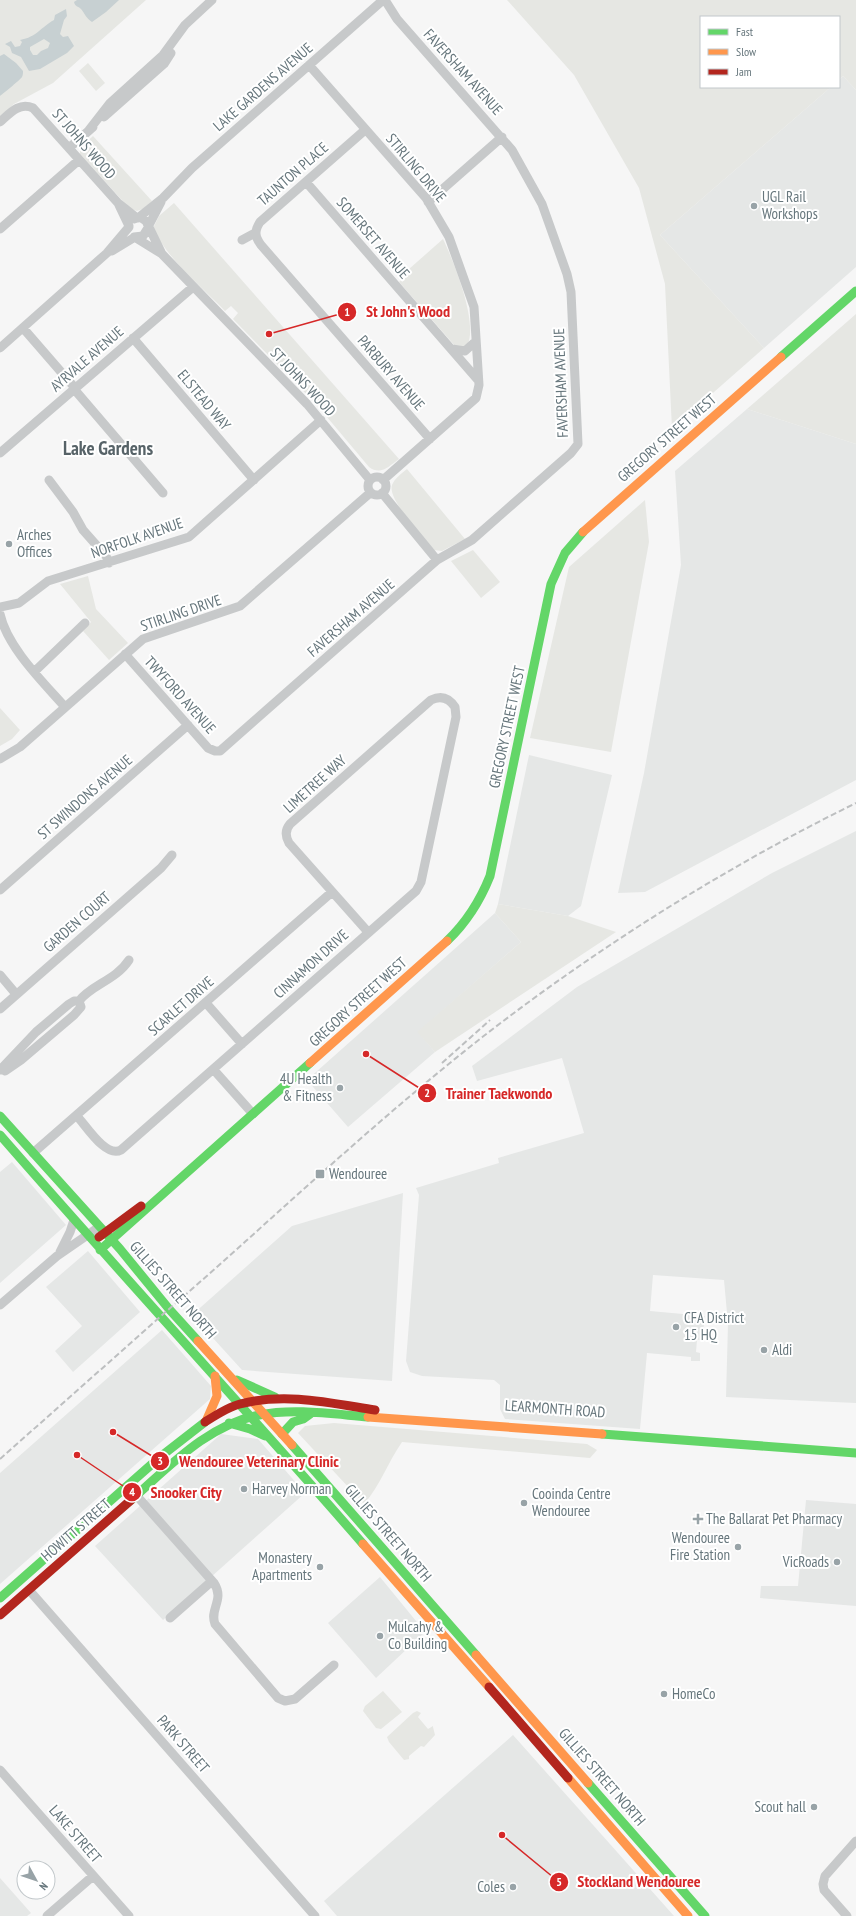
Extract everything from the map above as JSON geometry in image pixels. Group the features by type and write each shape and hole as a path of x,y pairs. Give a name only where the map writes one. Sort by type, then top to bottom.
{"main road":[{"name":"GREGORY STREET WEST","path":"100,1250 112,1241 188,1171 455,934 469,917 481,900 490,876 551,584 558,564 572,543 587,528 856,291"},
{"name":"GILLIES STREET NORTH","path":"0,1116 112,1241 170,1309 282,1434 705,1916"},
{"name":"GILLIES STREET NORTH","path":"0,1135 100,1250 251,1416 688,1916"},
{"name":"GREGORY STREET WEST","path":"102,1230 188,1171"},
{"path":"207,1419 217,1396 215,1376"},
{"path":"232,1378 276,1398"},
{"name":"LEARMONTH ROAD","path":"240,1404 276,1398 313,1400 401,1413 488,1422"},
{"name":"HOWITT STREET","path":"0,1598 128,1485 207,1419 240,1404"},
{"path":"282,1434 293,1422 303,1419 312,1413"},
{"name":"LEARMONTH ROAD","path":"251,1416 263,1414 312,1413 488,1422 822,1443 856,1447"},
{"name":"HOWITT STREET","path":"0,1616 186,1452 210,1434 229,1423 251,1416"},
{"path":"229,1423 250,1429 272,1440"},
{"name":"LEARMONTH ROAD","path":"632,1432 856,1453"},
{"path":"128,1485 136,1495"},
{"path":"47,1556 56,1566"},
{"path":"529,1735 538,1726"}],"street":[{"path":"69,148 164,64 170,55 176,38 187,22 212,0"},
{"name":"LAKE GARDENS AVENUE","path":"138,218 163,198 192,168 384,0"},
{"name":"FAVERSHAM AVENUE","path":"216,752 226,746 437,560 476,536 571,452 578,441 570,286 542,204 512,150 502,137 398,19 384,0"},
{"name":"STIRLING DRIVE","path":"308,66 428,202 449,237 459,261 473,304 478,380 478,389 475,399 383,480"},
{"name":"ST JOHNS WOOD","path":"0,122 17,107 27,106 36,110 118,204 138,218"},
{"name":"TAUNTON PLACE","path":"242,240 255,233 260,222 365,130"},
{"path":"428,202 502,137"},
{"path":"0,230 79,160"},
{"name":"SOMERSET AVENUE","path":"306,182 478,380"},
{"name":"LAKE GARDENS AVENUE","path":"148,228 163,198"},
{"name":"ST JOHNS WOOD","path":"118,204 129,226"},
{"path":"0,348 107,253 133,219 138,218 144,220 148,228 144,235 107,253"},
{"path":"129,226 130,233 136,238"},
{"name":"ST JOHNS WOOD","path":"148,228 162,254"},
{"name":"PARBURY AVENUE","path":"255,233 261,245 430,439"},
{"name":"ST JOHNS WOOD","path":"136,238 162,254 193,286 321,420 370,480"},
{"name":"AYRVALE AVENUE","path":"0,453 193,286"},
{"path":"23,328 163,492"},
{"name":"ELSTEAD WAY","path":"133,338 254,480"},
{"path":"452,349 465,351 476,341"},
{"name":"NORFOLK AVENUE","path":"0,607 19,603 48,581 189,537 321,420"},
{"path":"378,477 383,480 386,486 382,493 377,496 370,493 368,485 370,480 378,477"},
{"path":"49,480 73,512 83,530 106,556 109,563"},
{"name":"STIRLING DRIVE","path":"0,759 20,747 125,654 148,637 240,606 370,493"},
{"path":"382,493 437,560"},
{"path":"0,614 6,631 34,672 65,707"},
{"path":"34,672 85,623"},
{"name":"TWYFORD AVENUE","path":"125,654 209,749 216,752"},
{"name":"LIMETREE WAY","path":"368,932 288,841 286,834 288,826 431,700 438,698 448,700"},
{"name":"CINNAMON DRIVE","path":"77,1116 106,1149 113,1152 118,1151 416,891 421,882 456,717 455,707 448,700"},
{"name":"ST SWINDONS AVENUE","path":"0,890 188,725"},
{"name":"GARDEN COURT","path":"0,1009 161,868 172,855"},
{"name":"SCARLET DRIVE","path":"33,1153 49,1141 332,892"},
{"path":"0,1070 39,1029 66,1006 73,1001 78,1001 118,972 129,960"},
{"path":"0,975 16,994"},
{"path":"0,1074 21,1060 74,1015 81,1007 78,1001"},
{"path":"206,1003 242,1044"},
{"path":"66,1006 74,1015"},
{"path":"39,1029 47,1039"},
{"path":"213,1069 253,1114"},
{"name":"SCARLET DRIVE","path":"42,1164 43,1151 49,1141"},
{"path":"0,1305 56,1256 66,1242 74,1220"},
{"path":"56,1256 91,1239 102,1230"},
{"path":"136,1495 212,1581 218,1594 218,1604 213,1617 215,1624 279,1698 287,1701 295,1699 334,1665"},
{"path":"170,1618 212,1581"},
{"name":"PARK STREET","path":"29,1590 315,1916"},
{"name":"LAKE STREET","path":"0,1770 128,1916"},
{"path":"848,1916 824,1890 823,1884 825,1876 856,1841"},
{"path":"47,1916 93,1876"}],"shaded area":[{"path":"0,0 146,0 53,83 14,104 0,117"},
{"path":"77,0 119,0 92,22 81,9 75,5 74,2"},
{"path":"507,0 856,0 856,90 843,76 840,79 840,16 700,16 700,88 830,88 660,235 764,348 672,429 665,284 639,188 574,75"},
{"path":"66,9 67,16 64,20 60,34 63,37 68,36 74,46 67,53 40,69 29,71 21,57 12,53 10,47 5,44 11,41 15,47 20,46 22,42 20,40 31,37 54,20 55,15","holes":["44,39 50,43 48,48 41,51 37,55 33,55 30,50 30,47"]},
{"path":"4,54 16,63 23,73 21,78 0,96 0,56"},
{"path":"88,63 105,83 96,91 79,71"},
{"path":"843,76 856,90 856,267 764,348 660,235 830,88 840,88 840,79"},
{"path":"93,136 152,201 143,209 137,211 129,208 80,154 80,148"},
{"path":"174,203 399,459 385,469 377,471 369,467 316,404 233,319 238,313 231,306 225,311 185,272 159,240 153,228 159,216"},
{"path":"443,239 459,277 468,309 470,336 467,346 455,346 399,282 402,279 400,277"},
{"path":"856,314 856,444 747,409"},
{"path":"747,409 856,444 856,780 645,892 618,893 644,773 681,565 675,471"},
{"path":"407,469 465,539 442,551 434,550 415,528 395,500 392,492 393,482"},
{"path":"645,500 649,542 611,752 530,738 569,567"},
{"path":"473,550 500,582 481,598 451,561"},
{"path":"88,576 96,609 128,643 109,660 83,631 91,622 60,584"},
{"path":"0,708 20,730 12,739 0,746"},
{"path":"529,755 612,775 581,906 568,916 498,904"},
{"path":"856,831 856,1403 726,1397 728,1324 724,1280 653,1275 650,1311 705,1316 702,1340 697,1340 696,1352 700,1353 700,1361 691,1361 691,1357 647,1353 640,1429 505,1419 500,1409 500,1385 494,1380 422,1376 410,1372 406,1361 419,1195 416,1188 499,1163 498,1158 584,1133 562,1058 477,1081 472,1066 577,987 772,873"},
{"path":"498,904 568,916 616,932 435,1052 417,1032 521,942 495,913"},
{"path":"495,913 521,942 418,1032 435,1052 348,1127 307,1080"},
{"path":"12,1162 66,1225 0,1283 0,1172"},
{"path":"403,1193 392,1381 242,1370 192,1315 292,1226"},
{"path":"88,1251 140,1312 73,1372 55,1351 82,1326 46,1287"},
{"path":"162,1330 211,1386 210,1399 0,1584 0,1473"},
{"path":"334,1423 587,1444 597,1450 590,1458 402,1442 375,1490 364,1504 298,1433 305,1426"},
{"path":"221,1434 258,1439 305,1493 163,1620 95,1546"},
{"path":"806,1500 856,1504 856,1606 760,1598 761,1586 798,1586"},
{"path":"380,1577 425,1632 376,1678 328,1623"},
{"path":"383,1691 402,1712 381,1729 376,1728 363,1711 365,1706"},
{"path":"417,1711 421,1713 418,1717 428,1729 433,1726 435,1735 424,1747 421,1746 409,1756 409,1759 404,1760 389,1742 387,1737"},
{"path":"513,1735 674,1916 337,1916 324,1901"},
{"path":"0,1878 16,1896 16,1900 19,1900 31,1913 27,1916 0,1916"}],"railway":[{"path":"183,1297 408,1098 485,1035 529,1002 619,939 712,881 759,854 856,803"},
{"path":"442,1063 490,1020"},
{"path":"0,1459 187,1293"}],"traffic: fast":[{"path":"781,357 856,291"},
{"path":"447,941 472,911 490,876 551,584 565,553 583,532"},
{"path":"100,1250 310,1063"},
{"path":"0,1116 120,1249 169,1309 198,1341"},
{"path":"0,1135 363,1544"},
{"path":"237,1380 275,1397"},
{"path":"131,1500 174,1461 190,1449 222,1428 240,1420 259,1415 286,1412 313,1412 368,1417"},
{"path":"282,1434 293,1422 303,1419 310,1414"},
{"path":"0,1598 160,1457 205,1422"},
{"path":"229,1423 250,1429 265,1436"},
{"path":"602,1434 856,1453"},
{"path":"292,1445 476,1655"},
{"path":"588,1783 705,1916"}],"traffic: slow":[{"path":"583,532 781,357"},
{"path":"310,1063 447,941"},
{"path":"198,1341 292,1445"},
{"path":"207,1419 217,1396 215,1376"},
{"path":"368,1417 602,1434"},
{"path":"363,1544 489,1687"},
{"path":"476,1655 588,1783"},
{"path":"568,1778 688,1916"}],"traffic: jam":[{"path":"99,1237 141,1206"},
{"path":"205,1422 236,1405 274,1399 308,1400 375,1410"},
{"path":"0,1615 131,1500"},
{"path":"489,1687 568,1778"}],"place":[{"name":"UGL Rail Workshops","path":"754,206"},
{"name":"St John's Wood","path":"269,334"},
{"name":"Arches Offices","path":"9,544"},
{"name":"Trainer Taekwondo","path":"366,1054"},
{"name":"4U Health & Fitness","path":"340,1088"},
{"name":"Wendouree","path":"320,1174"},
{"name":"CFA District 15 HQ","path":"676,1327"},
{"name":"Aldi","path":"764,1350"},
{"name":"Wendouree Veterinary Clinic","path":"113,1432"},
{"name":"Snooker City","path":"77,1455"},
{"name":"Harvey Norman","path":"244,1489"},
{"name":"Cooinda Centre Wendouree","path":"524,1503"},
{"name":"The Ballarat Pet Pharmacy","path":"698,1519"},
{"name":"Wendouree Fire Station","path":"738,1547"},
{"name":"VicRoads","path":"837,1562"},
{"name":"Monastery Apartments","path":"320,1567"},
{"name":"Mulcahy & Co Building","path":"380,1636"},
{"name":"HomeCo","path":"664,1694"},
{"name":"Scout hall","path":"814,1807"},
{"name":"Stockland Wendouree","path":"502,1835"},
{"name":"Coles","path":"513,1887"}],"district":[{"name":"Lake Gardens","path":"108,448"}]}
